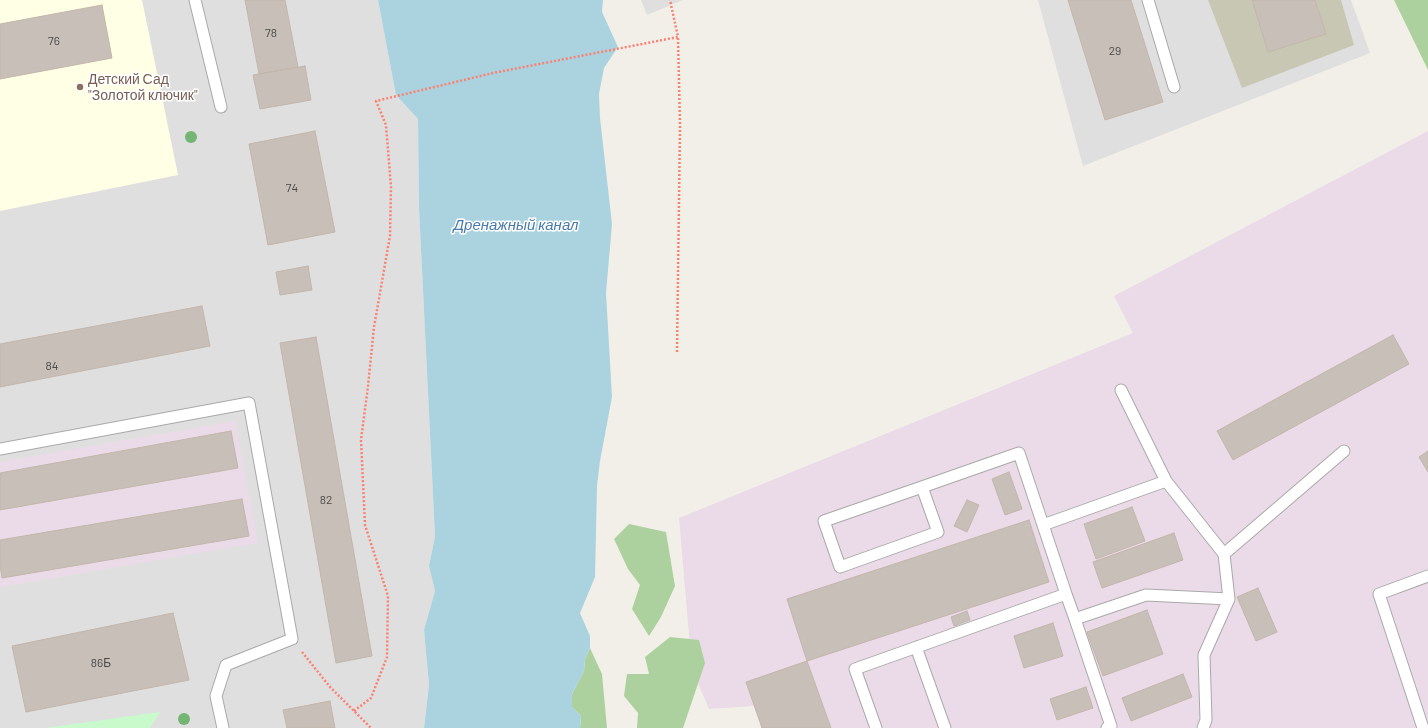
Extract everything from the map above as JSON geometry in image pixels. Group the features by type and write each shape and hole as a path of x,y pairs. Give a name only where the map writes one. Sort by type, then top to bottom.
{"lane":[{"path":"195,0 221,106"},
{"path":"1148,0 1174,87"},
{"path":"1121,390 1166,481 1224,554 1229,599 1204,655 1206,720 1204,728"},
{"path":"0,448 249,403 292,638 226,665 216,696 223,728"},
{"path":"1224,554 1344,451"},
{"path":"922,487 938,532 840,567 824,521 1019,453 1111,726 1106,728"},
{"path":"1043,525 1166,481"},
{"path":"1423,728 1379,594 1428,576"},
{"path":"876,728 856,669 1066,594"},
{"path":"1075,619 1146,595 1229,599"},
{"path":"916,647 945,728"}],"path":[{"path":"670,0 678,37 680,126 677,352"},
{"path":"354,711 371,698 387,657 388,596 365,525 361,440 374,327 390,236 391,187 386,125 376,101 493,72 618,47 678,37"},
{"path":"292,638 330,687 371,728"}],"shaded area":[{"path":"0,0 378,0 396,95 418,119 419,208 435,536 429,566 435,591 424,630 429,685 424,728 0,728"},
{"name":"Детский Сад \"Золотой ключик\"","path":"0,0 142,0 178,175 0,211"},
{"path":"641,0 683,0 647,15"},
{"path":"1038,0 1351,0 1370,53 1083,166"},
{"path":"1208,0 1341,0 1354,45 1242,88"},
{"path":"1428,131 1428,728 762,728 754,706 709,709 692,669 679,518 1133,333 1114,296"},
{"path":"235,421 258,543 0,587 0,462"}],"green space":[{"path":"1394,0 1428,0 1428,70"},
{"path":"629,524 666,532 675,586 661,617 649,636 632,609 640,585 628,569 614,539"},
{"path":"670,637 699,640 705,663 683,728 637,728 638,713 624,696 627,674 649,674 645,657"},
{"path":"590,648 602,674 607,728 580,728 581,716 572,707 572,694 584,671 585,659"},
{"path":"160,712 150,728 45,728"}],"water":[{"name":"Дренажный канал","path":"378,0 603,0 602,12 618,47 604,68 599,94 600,118 612,224 606,293 612,397 597,486 595,577 580,613 590,636 590,648 585,659 584,671 572,694 572,707 581,716 580,728 424,728 429,685 424,630 435,591 429,566 435,536 419,208 418,119 396,95"}],"building":[{"path":"245,0 285,0 298,67 259,74"},
{"path":"1068,0 1131,0 1163,102 1105,120"},
{"path":"1252,0 1315,0 1326,34 1268,52"},
{"path":"102,5 112,58 0,79 0,24"},
{"path":"305,66 311,100 260,109 253,75"},
{"path":"315,131 335,232 268,245 249,144"},
{"path":"308,266 312,290 280,295 276,272"},
{"path":"202,306 210,346 0,387 0,344"},
{"path":"1393,335 1409,364 1233,460 1217,431"},
{"path":"316,337 372,656 336,663 280,343"},
{"path":"231,431 238,468 0,510 0,473"},
{"path":"1428,451 1428,472 1419,457"},
{"path":"1009,472 1022,509 1005,515 992,479"},
{"path":"242,499 249,536 2,578 0,565 0,540"},
{"path":"967,500 979,505 967,532 954,526"},
{"path":"1132,507 1145,541 1096,559 1084,524"},
{"path":"1029,520 1049,582 807,661 787,599"},
{"path":"1174,533 1183,560 1102,588 1093,562"},
{"path":"1258,588 1277,632 1256,641 1237,597"},
{"path":"1147,610 1163,654 1103,676 1087,632"},
{"path":"967,611 970,620 954,626 951,617"},
{"path":"173,613 189,680 26,712 12,646"},
{"path":"1053,623 1063,656 1024,668 1014,636"},
{"path":"807,661 831,728 762,728 746,682"},
{"path":"1183,674 1192,697 1131,721 1122,698"},
{"path":"1086,687 1093,708 1057,720 1050,699"},
{"path":"330,701 335,728 287,728 283,710"}],"place":[{"name":"Детский Сад \"Золотой ключик\"","path":"80,87"}]}
